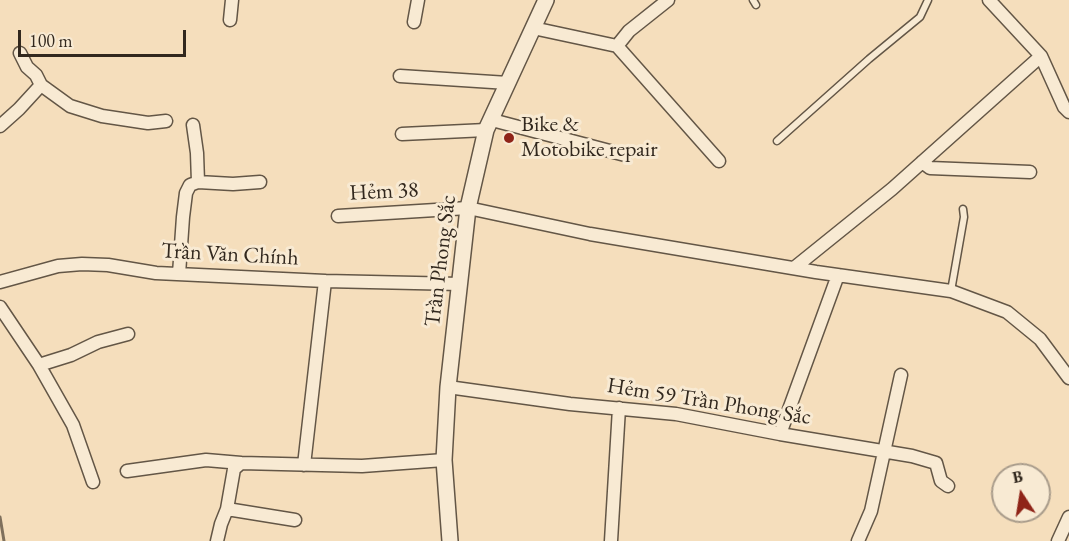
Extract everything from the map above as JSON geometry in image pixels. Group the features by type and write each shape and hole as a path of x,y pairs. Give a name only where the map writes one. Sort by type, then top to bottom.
{"street":[{"path":"230,20 232,0"},
{"path":"414,22 418,0"},
{"name":"Trần Phong Sắc","path":"450,541 444,460 448,387 468,208 489,125 546,0"},
{"path":"616,46 629,32 668,0"},
{"path":"989,0 1041,56 1064,107 1069,112"},
{"path":"533,28 616,46 718,161"},
{"path":"20,53 27,67 36,75 41,85 70,106 102,116 148,123 166,122"},
{"path":"794,268 892,189 1041,56"},
{"path":"400,76 508,83"},
{"path":"0,126 41,85"},
{"path":"193,125 198,182"},
{"path":"402,134 489,125 625,155"},
{"path":"922,162 930,168 1030,172"},
{"path":"179,274 186,193 190,185 198,182 233,184 260,182"},
{"name":"Hẻm 38","path":"338,216 468,208 590,234 838,275 951,291 1007,312 1040,339 1068,376"},
{"name":"Trần Văn Chính","path":"0,282 58,266 82,264 108,265 156,273 325,281 460,284"},
{"path":"780,434 838,275"},
{"path":"304,465 325,281"},
{"path":"0,307 39,365 73,425 93,482"},
{"path":"39,365 128,333"},
{"path":"858,541 871,511 901,375"},
{"name":"Hẻm 59 Trần Phong Sắc","path":"448,387 570,404 676,414 884,451 936,463 941,481 948,486"},
{"path":"611,541 619,408"},
{"path":"128,471 206,460 362,466 444,460"},
{"path":"217,541 227,509 234,469 241,463"},
{"path":"227,509 295,520"},
{"path":"1058,541 1069,517"}],"lane":[{"path":"777,141 869,59 921,17 928,0"},
{"path":"951,291 964,217 963,209"}],"waterway":[{"path":"0,517 4,541"}],"place":[{"name":"Bike & Motobike repair","path":"509,138"}]}
